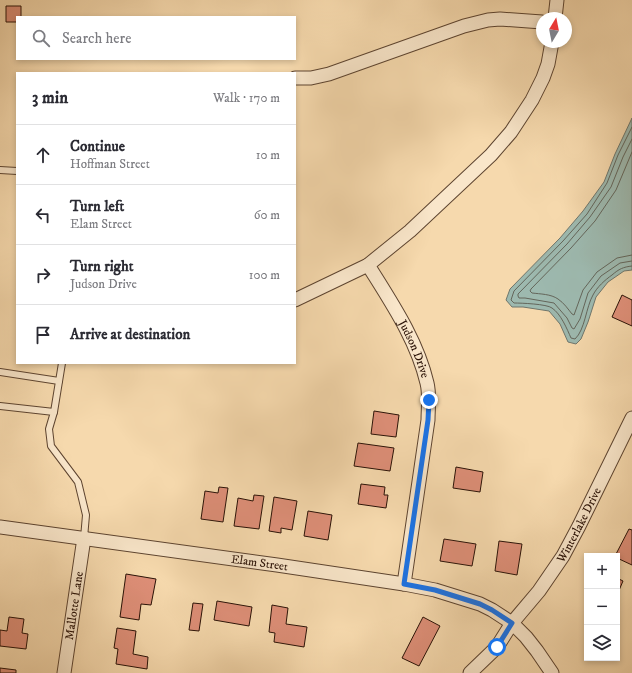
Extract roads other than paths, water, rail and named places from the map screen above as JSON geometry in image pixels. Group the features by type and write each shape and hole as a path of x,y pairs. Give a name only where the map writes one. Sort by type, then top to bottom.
{"street":[{"path":"556,12 557,0"},
{"path":"296,78 311,78 329,74 476,23 500,19 536,22"},
{"path":"296,300 368,264 410,231 491,155 511,132 532,100 543,78 548,64 551,48"},
{"name":"Judson Drive","path":"368,264 410,335 420,359 427,384 429,400 428,420 404,584"},
{"name":"Winterlake Drive","path":"470,673 497,647 512,623 539,591 563,556 632,418"},
{"name":"Elam Street","path":"0,527 404,584 435,590 480,604 512,623"},
{"name":"Mallotte Lane","path":"64,673 84,538"},
{"path":"512,623 530,642 552,673"}],"lane":[{"path":"0,170 16,172"},
{"path":"62,364 54,412 49,429 52,446 78,482 86,514 84,538"},
{"path":"0,372 59,381"},
{"path":"0,406 54,412"}],"water":[{"path":"632,118 632,270 624,271 608,282 596,297 581,339 576,344 568,342 560,324 549,311 512,307 506,300 510,289 560,238 583,211 604,182"}]}
